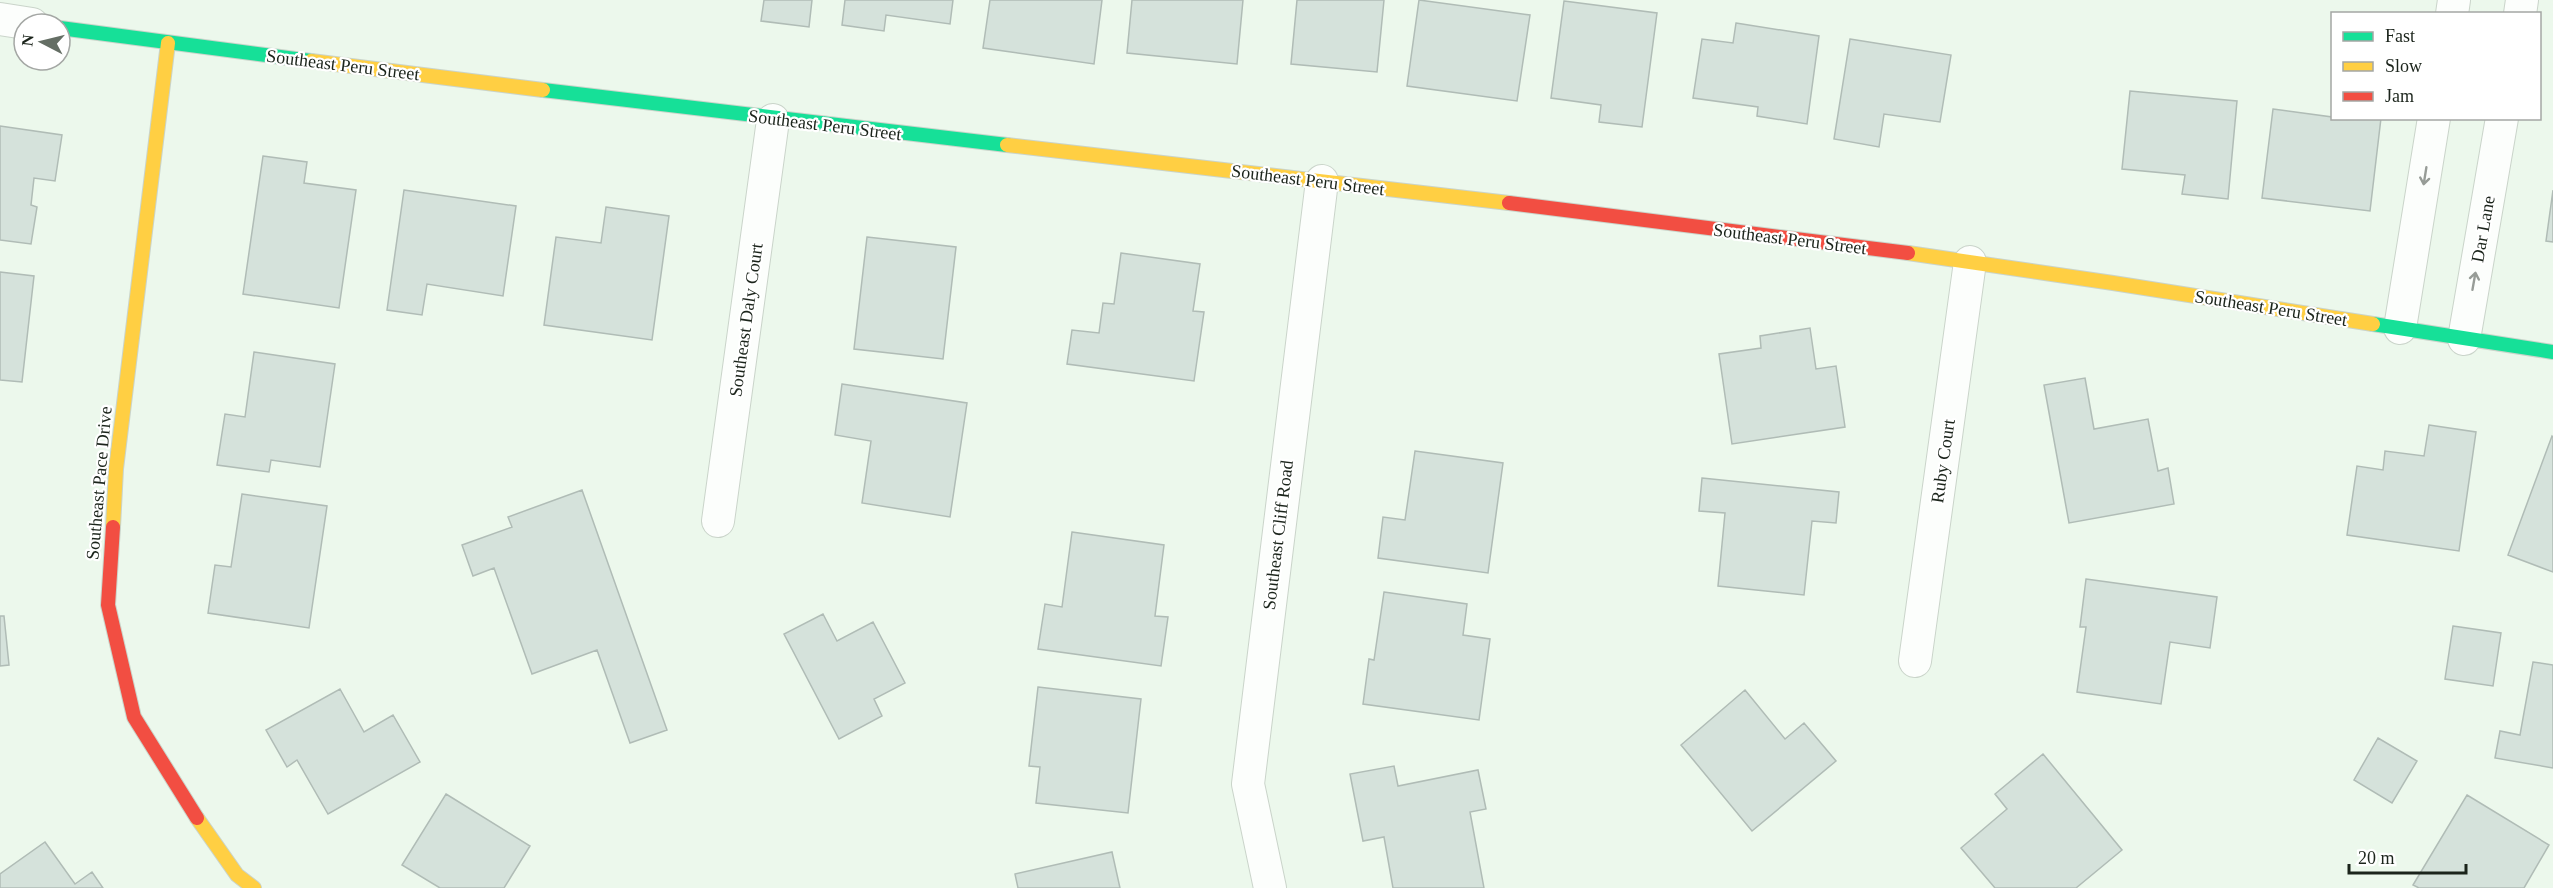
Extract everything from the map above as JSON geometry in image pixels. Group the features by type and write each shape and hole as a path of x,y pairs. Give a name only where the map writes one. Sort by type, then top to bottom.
{"street":[{"name":"Southeast Peru Street","path":"72,30 773,120 1322,181 1970,262 2553,352"},
{"name":"Southeast Pace Drive","path":"168,43 116,469 108,605 134,717 197,818 237,875 254,888"},
{"name":"Southeast Daly Court","path":"718,521 773,120"},
{"path":"2400,328 2434,120"},
{"name":"Dar Lane","path":"2464,339 2502,120"},
{"name":"Southeast Cliff Road","path":"1270,888 1248,784 1322,181"},
{"name":"Ruby Court","path":"1916,661 1970,262"}],"building":[{"path":"764,0 812,0 809,27 761,21"},
{"path":"845,0 953,0 950,24 886,15 884,31 842,25"},
{"path":"990,0 1102,0 1094,64 983,48"},
{"path":"1132,0 1243,0 1237,64 1127,53"},
{"path":"1297,0 1384,0 1377,72 1291,64"},
{"path":"1419,0 1530,15 1517,101 1407,86"},
{"path":"1564,1 1657,13 1642,127 1599,122 1601,105 1551,98"},
{"path":"1736,23 1819,36 1807,124 1757,116 1758,107 1693,98 1702,39 1733,43"},
{"path":"1850,39 1951,55 1940,122 1884,114 1879,147 1834,139"},
{"path":"2130,91 2237,101 2228,199 2182,194 2185,175 2122,169"},
{"path":"2273,109 2331,117 2331,120 2381,120 2370,211 2262,198"},
{"path":"0,126 62,135 55,181 34,178 31,205 37,207 31,244 0,240"},
{"path":"263,156 307,162 304,183 356,190 339,308 243,294"},
{"path":"404,190 516,206 503,296 427,284 422,315 387,310"},
{"path":"2553,190 2553,242 2546,241"},
{"path":"606,207 669,216 652,340 544,325 556,237 601,243"},
{"path":"867,237 956,247 943,359 854,349"},
{"path":"1121,253 1200,264 1193,311 1204,312 1194,381 1067,364 1072,330 1099,333 1103,303 1114,304"},
{"path":"0,272 34,276 22,382 0,380"},
{"path":"1810,328 1816,369 1836,366 1845,427 1732,444 1719,354 1761,348 1760,336"},
{"path":"254,352 335,364 320,467 271,460 269,472 217,465 225,414 245,417"},
{"path":"2085,378 2094,429 2148,419 2158,471 2168,468 2174,504 2069,523 2044,385"},
{"path":"842,384 967,403 950,517 862,503 871,441 835,435"},
{"path":"2429,425 2476,432 2459,551 2347,535 2357,466 2383,470 2385,451 2424,456"},
{"path":"2553,437 2553,572 2508,555"},
{"path":"1415,451 1503,463 1488,573 1378,558 1383,517 1405,520"},
{"path":"1702,478 1839,492 1836,523 1812,521 1804,595 1718,586 1725,513 1699,511"},
{"path":"582,490 667,730 630,743 597,650 532,674 494,568 473,576 462,545 512,527 508,517"},
{"path":"242,494 327,506 309,628 208,613 215,565 231,567"},
{"path":"1072,532 1164,545 1155,616 1168,617 1161,666 1038,649 1045,604 1062,607"},
{"path":"2086,579 2217,597 2210,648 2170,642 2161,704 2077,692 2086,627 2080,627"},
{"path":"1384,592 1467,604 1463,635 1490,639 1479,720 1363,704 1369,659 1374,660"},
{"path":"823,614 837,641 873,622 905,683 874,699 882,716 839,739 784,634"},
{"path":"0,616 4,616 9,665 0,666"},
{"path":"2453,626 2501,633 2493,686 2445,679"},
{"path":"2533,662 2553,665 2553,768 2495,758 2500,731 2520,735"},
{"path":"1038,687 1141,699 1128,813 1036,803 1040,767 1029,766"},
{"path":"340,689 364,732 393,715 420,762 328,814 297,760 287,767 266,730"},
{"path":"1745,690 1785,739 1804,723 1836,761 1752,831 1681,745"},
{"path":"2378,738 2417,761 2392,803 2354,780"},
{"path":"2043,754 2122,850 2076,888 1995,888 1961,848 2007,809 1995,794"},
{"path":"1394,766 1398,786 1478,770 1486,809 1470,812 1484,888 1393,888 1384,837 1363,841 1350,774"},
{"path":"446,794 530,846 504,888 440,888 402,865"},
{"path":"2467,795 2549,845 2524,888 2419,888 2413,885"},
{"path":"45,842 75,884 92,872 103,888 0,888 0,874"},
{"path":"1112,852 1120,888 1018,888 1015,874"}],"traffic: fast":[{"path":"72,30 311,61"},
{"path":"543,90 1007,145"},
{"path":"2373,324 2553,352"}],"traffic: slow":[{"path":"113,527 116,469 168,43"},
{"path":"311,61 543,90"},
{"path":"1007,145 1509,203"},
{"path":"1908,253 2373,324"},
{"path":"197,818 237,875 254,888"}],"traffic: jam":[{"path":"1509,203 1908,253"},
{"path":"113,527 108,605 134,717 197,818"}]}
